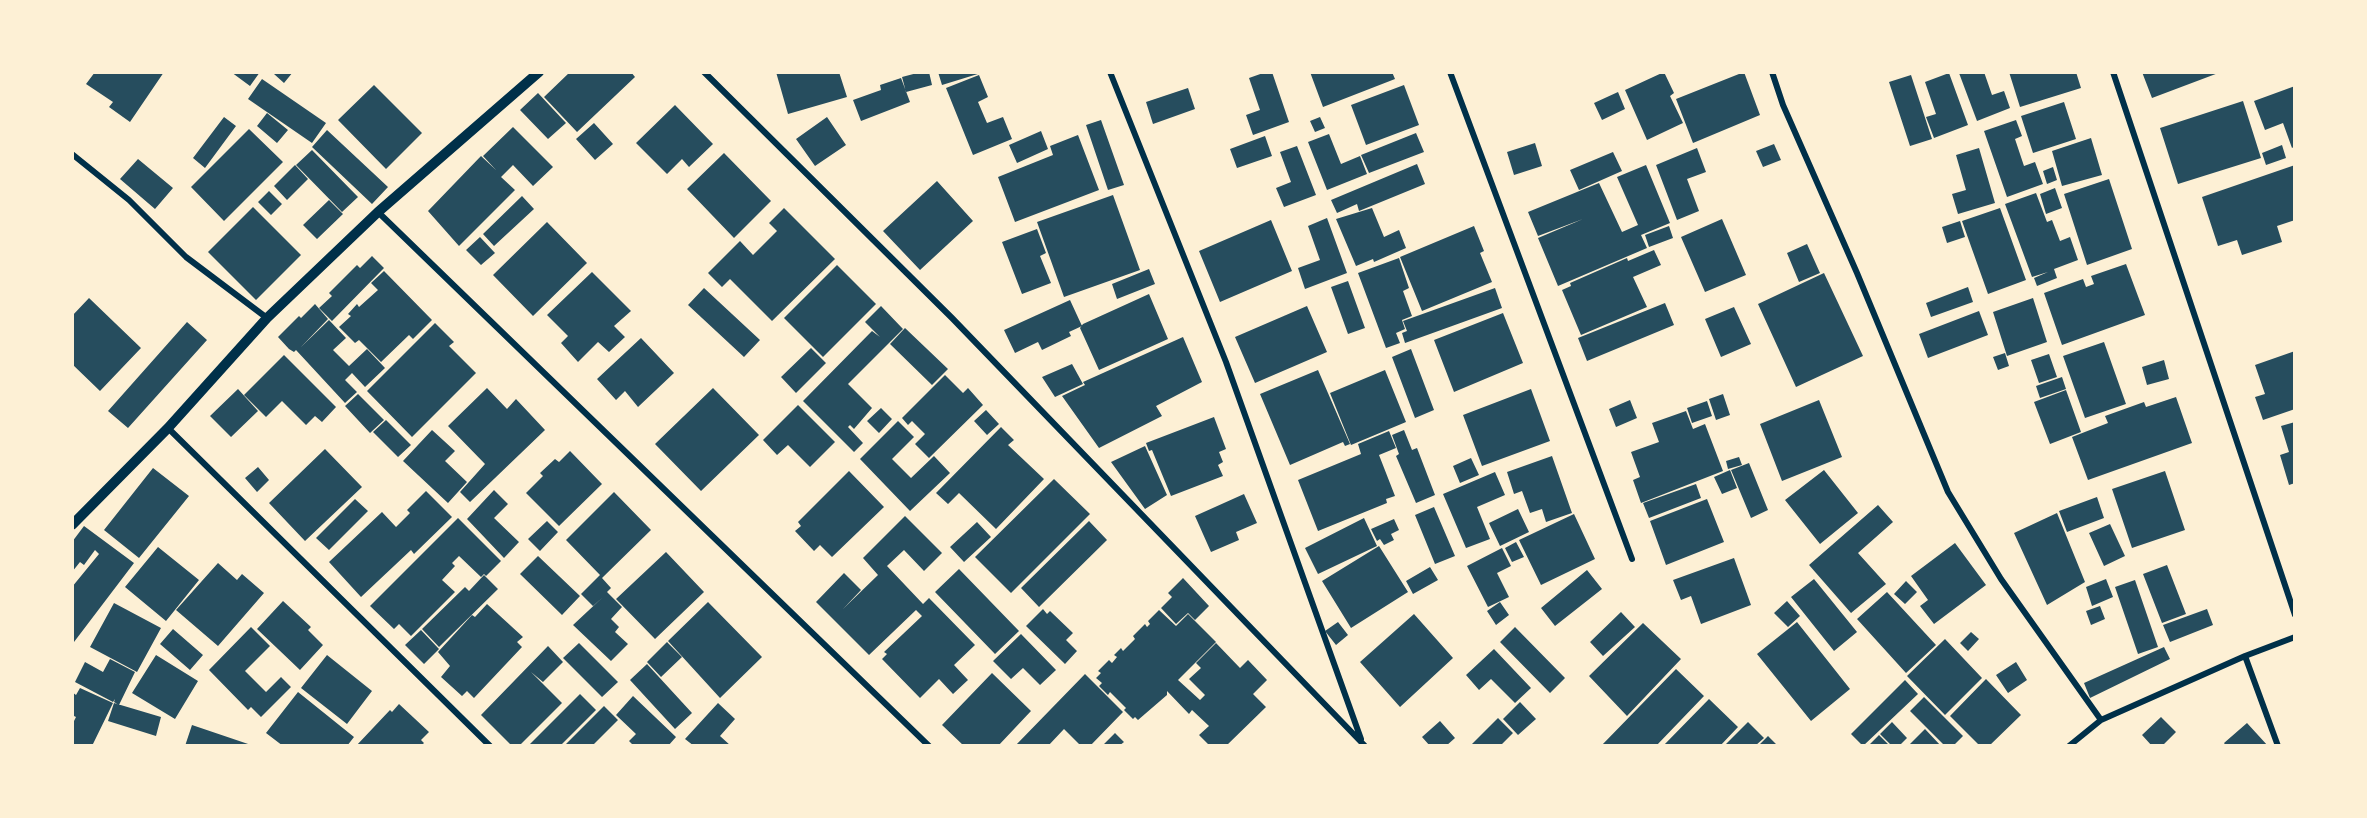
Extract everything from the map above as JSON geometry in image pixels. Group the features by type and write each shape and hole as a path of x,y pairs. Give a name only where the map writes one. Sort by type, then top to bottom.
{"street":[{"path":"72,525 168,428 267,318 378,212 539,72"},
{"path":"704,72 952,318 1364,744"},
{"path":"1110,72 1226,362 1364,744"},
{"path":"1450,72 1632,559"},
{"path":"1772,72 1948,492 2001,579 2101,720"},
{"path":"2113,72 2295,615"},
{"path":"72,154 129,200 186,256 267,318"},
{"path":"378,212 929,746"},
{"path":"168,428 490,746"},
{"path":"2069,746 2101,720 2245,656 2295,637"},
{"path":"2245,656 2278,746"}],"building":[{"path":"95,72 164,72 130,122 109,107 113,102 86,84"},
{"path":"231,72 260,72 250,86"},
{"path":"275,72 293,72 284,83 274,74"},
{"path":"570,72 631,72 635,77 577,132 544,97"},
{"path":"776,72 839,72 847,97 788,114"},
{"path":"929,72 932,85 906,92 902,77"},
{"path":"938,72 981,72 981,73 942,85"},
{"path":"1272,72 1289,122 1253,135 1246,115 1260,110 1249,78"},
{"path":"1310,72 1392,72 1395,79 1323,107"},
{"path":"1664,72 1674,93 1670,96 1683,123 1647,140 1625,90"},
{"path":"1744,72 1760,115 1693,143 1676,99"},
{"path":"1984,72 1992,95 2004,91 2010,108 1977,121 1959,73"},
{"path":"2009,72 2076,72 2081,88 2020,107"},
{"path":"2142,72 2221,72 2152,98"},
{"path":"1949,73 1968,125 1934,138 1926,117 1936,114 1925,82"},
{"path":"979,75 988,97 978,102 987,123 1003,117 1012,139 973,155 946,88"},
{"path":"1911,75 1932,139 1910,146 1889,82"},
{"path":"901,78 910,102 861,121 853,100 881,90 880,85"},
{"path":"262,79 326,123 312,143 248,99"},
{"path":"374,85 422,133 386,169 338,120"},
{"path":"1404,85 1419,125 1366,145 1351,105"},
{"path":"2295,86 2295,146 2292,148 2283,123 2265,130 2254,101"},
{"path":"1188,88 1195,109 1153,124 1146,102"},
{"path":"1618,92 1625,109 1602,120 1594,103"},
{"path":"538,93 566,123 548,139 520,110"},
{"path":"2243,101 2261,158 2178,184 2160,128"},
{"path":"2064,102 2076,139 2033,153 2021,116"},
{"path":"675,105 713,144 689,167 682,159 667,174 636,143"},
{"path":"267,113 288,130 277,143 257,126"},
{"path":"224,117 236,126 205,168 193,158"},
{"path":"827,117 846,145 815,166 796,139"},
{"path":"1320,117 1325,128 1315,132 1310,121"},
{"path":"1101,120 1124,185 1108,190 1086,125"},
{"path":"2016,120 2022,136 2015,139 2024,166 2035,162 2043,184 2007,197 1984,131"},
{"path":"594,123 613,144 595,160 576,139"},
{"path":"513,127 553,167 533,186 513,165 501,177 515,190 459,246 428,211 481,156 496,170 483,156"},
{"path":"249,129 283,162 224,221 191,187"},
{"path":"327,130 388,187 372,204 312,147"},
{"path":"1041,131 1048,149 1017,163 1009,145"},
{"path":"1416,133 1424,152 1369,173 1361,155"},
{"path":"1329,134 1341,164 1360,156 1367,174 1327,190 1308,142"},
{"path":"1078,135 1099,190 1015,222 998,177 1053,155 1050,146"},
{"path":"1265,136 1272,156 1237,168 1230,149"},
{"path":"2091,138 2102,175 2062,186 2052,151"},
{"path":"1535,143 1542,166 1514,175 1507,152"},
{"path":"1774,144 1781,160 1763,167 1756,151"},
{"path":"2282,145 2286,158 2266,165 2262,153"},
{"path":"1297,146 1316,195 1284,207 1276,188 1291,182 1280,152"},
{"path":"1697,148 1706,172 1687,179 1699,211 1677,220 1656,165"},
{"path":"1979,148 1995,203 1958,214 1952,194 1966,190 1956,155"},
{"path":"312,150 358,197 342,212 296,165"},
{"path":"1613,152 1622,171 1579,190 1570,170"},
{"path":"724,153 771,201 734,238 687,189"},
{"path":"138,159 173,188 155,209 120,179"},
{"path":"1417,164 1425,184 1359,211 1357,204 1337,213 1331,200"},
{"path":"295,165 308,179 287,200 274,186"},
{"path":"1646,165 1670,223 1641,235 1647,248 1558,286 1538,238 1583,219 1538,236 1528,212 1599,183 1622,232 1638,225 1617,177"},
{"path":"2295,165 2295,220 2277,226 2282,242 2242,255 2237,240 2218,246 2202,197"},
{"path":"2053,167 2057,180 2047,184 2043,171"},
{"path":"2109,179 2132,249 2087,265 2064,194"},
{"path":"937,181 973,221 920,270 883,231"},
{"path":"2055,188 2062,208 2046,214 2040,194"},
{"path":"269,191 282,204 271,215 258,202"},
{"path":"2036,193 2047,222 2052,220 2060,241 2070,237 2078,260 2054,269 2057,278 2037,286 2034,278 2048,272 2032,277 2005,204"},
{"path":"1113,195 1140,270 1064,297 1037,222"},
{"path":"522,196 534,209 494,246 483,234"},
{"path":"329,200 343,214 317,239 303,225"},
{"path":"253,207 301,255 256,300 208,252"},
{"path":"784,208 835,259 772,321 730,279 722,287 708,273 740,241 753,255 777,231 769,223"},
{"path":"1372,208 1384,237 1399,230 1406,248 1374,262 1373,259 1356,266 1336,219"},
{"path":"2000,208 2026,280 1988,294 1962,221"},
{"path":"1327,218 1347,273 1305,289 1298,268 1320,260 1308,226"},
{"path":"1722,219 1746,275 1705,292 1681,237"},
{"path":"1271,220 1292,271 1220,302 1199,251"},
{"path":"1960,221 1965,237 1947,243 1942,227"},
{"path":"547,222 587,263 533,316 493,275"},
{"path":"1474,226 1484,251 1480,253 1492,282 1422,311 1400,257"},
{"path":"1669,226 1673,238 1649,247 1645,235"},
{"path":"1037,229 1046,253 1040,256 1051,283 1022,294 1002,242"},
{"path":"480,237 495,253 481,265 466,250"},
{"path":"1807,244 1820,273 1799,282 1787,253"},
{"path":"1654,250 1661,265 1633,277 1647,307 1581,335 1562,290 1571,286 1570,283 1627,258 1628,261"},
{"path":"372,256 384,268 332,321 319,308 332,296 329,293 357,265 360,268"},
{"path":"1399,258 1409,288 1403,291 1412,316 1402,320 1405,329 1396,333 1400,343 1386,348 1358,273"},
{"path":"2126,264 2145,315 2062,345 2044,293 2083,279 2086,287 2094,284 2091,276"},
{"path":"837,265 876,304 823,357 784,318"},
{"path":"1149,269 1155,284 1117,299 1112,284"},
{"path":"384,271 432,320 413,339 409,335 381,362 359,340 355,343 339,327 351,316 348,314 357,304 359,307 378,290 371,283"},
{"path":"592,272 631,311 614,326 625,337 609,352 598,342 578,362 561,343 568,336 547,315"},
{"path":"1824,273 1863,356 1796,387 1758,304"},
{"path":"1348,281 1365,328 1348,334 1331,287"},
{"path":"1968,287 1973,302 1931,317 1926,303"},
{"path":"704,288 760,340 744,357 688,305"},
{"path":"1495,288 1502,308 1405,343 1402,333 1407,331 1403,321"},
{"path":"1149,294 1168,339 1099,370 1080,328 1083,324"},
{"path":"89,298 141,348 100,391 72,364 72,316"},
{"path":"2033,298 2047,342 2007,356 1993,312"},
{"path":"1070,300 1082,326 1069,332 1071,336 1042,350 1038,342 1015,353 1004,330"},
{"path":"1665,303 1674,325 1587,361 1578,338"},
{"path":"315,304 328,319 301,347 329,320 346,338 333,350 349,366 367,349 385,368 365,387 352,373 345,380 357,392 345,403 296,350 294,352 289,349 278,337"},
{"path":"881,306 903,329 848,384 872,408 854,429 850,425 848,427 863,443 854,452 803,401 872,331 880,337 865,322"},
{"path":"1307,306 1327,352 1255,383 1235,337"},
{"path":"1734,307 1751,344 1721,357 1705,319"},
{"path":"1979,311 1988,335 1928,358 1919,334"},
{"path":"1503,313 1523,363 1454,392 1434,340"},
{"path":"187,322 207,340 128,428 108,411"},
{"path":"435,323 454,342 449,346 476,373 412,437 367,391"},
{"path":"905,328 948,369 932,385 890,344"},
{"path":"1183,337 1202,382 1156,406 1162,416 1099,448 1062,396 1085,385 1083,382"},
{"path":"641,338 674,373 638,407 625,391 616,400 597,379"},
{"path":"2104,342 2126,404 2085,418 2063,356"},
{"path":"811,348 826,363 796,393 781,377"},
{"path":"1411,349 1434,410 1415,418 1392,357"},
{"path":"2295,351 2295,409 2263,420 2255,397 2265,394 2255,365"},
{"path":"2005,353 2009,366 1998,370 1993,357"},
{"path":"2049,354 2057,377 2039,383 2031,360"},
{"path":"284,355 336,407 322,422 315,416 306,425 282,401 266,417 244,395"},
{"path":"2164,360 2169,379 2147,385 2142,367"},
{"path":"1072,364 1083,384 1055,397 1042,377"},
{"path":"1318,370 1350,444 1345,446 1343,442 1290,465 1260,394"},
{"path":"1385,370 1406,422 1351,445 1330,393"},
{"path":"945,375 963,393 968,388 983,405 929,458 915,444 925,434 912,421 908,425 902,418"},
{"path":"2062,377 2066,389 2040,398 2036,386"},
{"path":"487,388 507,409 516,399 545,430 470,502 460,492 485,464 448,426"},
{"path":"713,388 759,435 701,491 655,444"},
{"path":"238,389 258,411 231,437 210,416"},
{"path":"1531,389 1550,441 1482,466 1463,415"},
{"path":"2066,390 2081,432 2050,444 2034,402"},
{"path":"358,394 384,420 370,433 345,406"},
{"path":"1723,394 1730,415 1716,420 1709,399"},
{"path":"2176,397 2192,443 2088,480 2072,437 2108,423 2105,416 2144,402 2146,407"},
{"path":"1630,400 1637,418 1616,427 1609,409"},
{"path":"1819,400 1842,457 1782,481 1760,424"},
{"path":"1707,401 1712,416 1692,423 1687,408"},
{"path":"798,405 835,442 810,467 788,445 777,455 763,440"},
{"path":"881,408 892,419 879,433 867,421"},
{"path":"986,410 999,424 987,435 974,421"},
{"path":"1686,411 1693,429 1705,424 1723,471 1641,503 1633,480 1640,477 1631,452 1659,442 1652,423"},
{"path":"1214,417 1226,449 1219,452 1223,462 1218,465 1223,476 1171,496 1152,450 1149,451 1146,443"},
{"path":"386,420 411,445 398,457 373,432"},
{"path":"898,421 914,437 892,459 911,478 934,456 950,473 910,511 860,459"},
{"path":"2295,422 2295,483 2289,485 2280,455 2289,452 2281,426"},
{"path":"1001,427 1014,440 1008,445 1044,479 996,529 959,493 948,504 936,493"},
{"path":"432,430 455,451 445,461 467,482 448,503 403,461"},
{"path":"1404,430 1412,450 1417,448 1435,495 1416,503 1396,456 1399,454 1392,435"},
{"path":"1389,431 1396,448 1379,455 1395,496 1386,499 1387,503 1318,531 1298,480 1361,454 1358,444"},
{"path":"1145,446 1167,495 1145,509 1111,462"},
{"path":"325,449 362,487 305,541 269,503"},
{"path":"570,451 602,484 559,526 526,493 543,476 540,473 555,459 559,462"},
{"path":"1552,456 1572,513 1546,522 1542,509 1530,513 1522,491 1514,494 1507,472"},
{"path":"1739,457 1742,465 1728,469 1726,461"},
{"path":"1471,458 1479,475 1460,483 1453,466"},
{"path":"1749,463 1768,510 1751,518 1731,470"},
{"path":"258,467 269,480 257,492 245,478"},
{"path":"153,468 189,496 139,558 104,530"},
{"path":"1730,470 1737,488 1722,494 1714,477"},
{"path":"1824,470 1858,513 1820,544 1785,500"},
{"path":"849,471 884,507 832,557 820,545 814,551 795,531 801,526 798,522"},
{"path":"2165,471 2185,530 2132,548 2112,489"},
{"path":"1495,472 1505,495 1477,507 1490,539 1466,548 1443,494"},
{"path":"1054,479 1090,514 1011,593 975,557"},
{"path":"1696,484 1701,498 1649,518 1643,503"},
{"path":"494,490 508,504 494,518 519,542 504,558 467,519"},
{"path":"426,491 452,517 414,554 411,550 361,597 329,562 382,512 396,527 410,513 407,510"},
{"path":"614,492 651,530 602,578 611,588 607,592 622,607 611,619 619,627 615,632 628,644 611,661 573,625 603,597 593,606 581,594 600,575 566,540"},
{"path":"1244,494 1257,523 1236,532 1239,540 1211,552 1195,516"},
{"path":"2097,497 2104,518 2067,532 2059,511"},
{"path":"355,499 368,511 329,550 316,538"},
{"path":"1707,499 1724,542 1666,565 1650,521"},
{"path":"1878,505 1893,522 1858,553 1886,584 1851,613 1809,565"},
{"path":"1434,507 1455,556 1435,564 1415,515"},
{"path":"1518,509 1529,532 1500,546 1489,523"},
{"path":"2057,513 2085,582 2047,605 2014,533"},
{"path":"1574,514 1595,559 1541,585 1519,540"},
{"path":"905,516 942,553 924,571 904,550 887,566 923,604 929,598 975,645 954,665 968,680 953,694 939,679 920,698 882,659 887,654 884,652 922,616 916,610 869,655 816,602 844,573 861,590 843,609 878,575 863,558"},
{"path":"458,518 501,561 486,576 484,574 481,577 459,556 452,563 455,566 442,580 455,592 411,636 399,624 394,629 370,606"},
{"path":"1364,518 1377,546 1318,574 1305,548"},
{"path":"1394,519 1399,530 1391,534 1394,540 1384,545 1380,539 1377,541 1371,529"},
{"path":"547,521 558,532 540,551 528,539"},
{"path":"1089,521 1107,540 1039,607 1021,588"},
{"path":"977,522 991,537 964,562 950,547"},
{"path":"2110,524 2125,556 2104,566 2089,533"},
{"path":"84,526 134,563 74,642 72,640 72,587 99,554 95,550 84,565 80,562 72,572 72,542"},
{"path":"1516,542 1524,557 1512,562 1505,548"},
{"path":"1955,543 1986,585 1934,624 1920,606 1928,600 1911,576"},
{"path":"1379,546 1408,592 1351,628 1322,581"},
{"path":"158,547 199,580 166,621 125,587"},
{"path":"1502,548 1511,566 1497,573 1509,597 1488,607 1467,566"},
{"path":"666,552 704,592 655,639 616,599"},
{"path":"538,556 580,596 562,615 520,574"},
{"path":"1734,558 1751,605 1701,624 1691,596 1681,600 1673,580"},
{"path":"218,563 237,580 242,574 264,593 218,646 176,610"},
{"path":"2167,565 2186,614 2162,623 2143,574"},
{"path":"1430,567 1438,580 1413,594 1406,581"},
{"path":"959,569 1019,631 995,654 935,592"},
{"path":"1587,570 1602,589 1555,626 1541,608"},
{"path":"484,575 498,589 439,647 422,629 465,587 469,591"},
{"path":"1183,578 1209,606 1195,620 1188,613 1176,624 1161,608 1172,597 1168,593"},
{"path":"1814,579 1857,632 1834,651 1791,597"},
{"path":"2106,579 2113,597 2092,606 2086,587"},
{"path":"2135,580 2158,647 2138,654 2115,587"},
{"path":"1906,581 1917,592 1905,604 1894,594"},
{"path":"1887,592 1936,645 1906,673 1857,619"},
{"path":"283,601 311,627 308,630 323,645 300,670 257,629"},
{"path":"1787,601 1800,616 1788,627 1774,613"},
{"path":"708,602 762,657 720,698 668,641"},
{"path":"1500,602 1509,615 1496,625 1487,611"},
{"path":"114,603 161,628 137,672 90,647"},
{"path":"487,604 523,637 517,642 522,647 474,698 467,691 462,696 441,677 450,666 438,652 472,615 475,617"},
{"path":"2100,606 2105,619 2091,625 2086,611"},
{"path":"1043,609 1047,614 1050,611 1073,633 1066,640 1077,651 1065,664 1026,626"},
{"path":"2207,609 2213,625 2170,642 2163,625"},
{"path":"1159,610 1176,626 1188,614 1216,642 1178,680 1200,700 1205,695 1189,679 1201,668 1196,663 1216,643 1240,668 1248,660 1267,680 1253,694 1266,707 1226,746 1210,746 1199,735 1209,726 1192,710 1189,714 1167,691 1167,695 1138,720 1135,717 1133,719 1124,710 1126,708 1110,692 1108,695 1099,686 1102,683 1096,678 1101,673 1098,671 1109,660 1112,663 1117,657 1114,655 1121,648 1123,651 1135,639 1133,636 1145,624 1147,627 1150,624 1148,621"},
{"path":"1621,612 1635,627 1603,656 1590,642"},
{"path":"1414,614 1453,658 1400,707 1360,662"},
{"path":"1338,622 1348,635 1336,645 1325,631"},
{"path":"1797,622 1850,689 1811,721 1757,654"},
{"path":"1643,623 1681,659 1627,716 1589,676"},
{"path":"251,627 270,646 245,671 266,692 281,677 291,687 261,717 251,707 248,710 209,670"},
{"path":"1515,627 1565,678 1550,693 1500,642"},
{"path":"173,629 203,655 190,670 160,644"},
{"path":"421,630 439,649 424,664 405,645"},
{"path":"1971,632 1979,639 1968,651 1960,643"},
{"path":"1021,634 1056,670 1040,685 1023,668 1011,679 993,661"},
{"path":"1945,639 1982,678 1945,715 1907,676"},
{"path":"667,642 682,657 661,677 647,662"},
{"path":"579,643 618,682 602,697 563,658"},
{"path":"548,646 563,662 543,682 531,672 562,703 519,746 512,746 481,715"},
{"path":"2164,647 2170,659 2090,698 2084,683"},
{"path":"1494,649 1531,688 1515,703 1491,679 1479,690 1466,675"},
{"path":"156,655 198,681 175,719 132,693"},
{"path":"327,655 372,691 347,724 301,688"},
{"path":"110,659 135,672 119,705 114,702 115,699 113,702 75,682 85,662 103,672"},
{"path":"2016,662 2027,680 2008,693 1996,675"},
{"path":"647,664 692,713 675,729 630,680"},
{"path":"1676,669 1704,696 1656,746 1601,746"},
{"path":"992,673 1031,711 998,746 964,746 942,725"},
{"path":"1085,674 1123,712 1090,746 1081,746 1064,729 1048,746 1015,746"},
{"path":"1986,679 2021,715 1989,746 1980,746 1950,716"},
{"path":"1905,680 1918,694 1863,746 1851,734"},
{"path":"80,688 113,703 92,746 72,746 72,725 76,717 72,715 72,692 76,695"},
{"path":"298,692 354,737 347,746 283,746 266,733"},
{"path":"580,694 596,710 560,746 528,746"},
{"path":"633,696 676,737 668,746 634,746 629,741 636,734 616,715"},
{"path":"1924,697 1963,736 1953,746 1945,746 1910,711"},
{"path":"1709,699 1738,727 1720,746 1663,746"},
{"path":"1520,702 1536,719 1518,735 1503,719"},
{"path":"114,703 161,717 156,736 108,721"},
{"path":"718,703 735,719 720,736 731,746 694,746 685,739"},
{"path":"399,704 429,732 421,740 424,743 421,746 356,746 390,710 392,712"},
{"path":"604,706 618,720 592,746 564,746"},
{"path":"2161,717 2176,732 2162,746 2152,746 2142,735"},
{"path":"1498,718 1513,733 1500,746 1472,744"},
{"path":"1440,721 1455,738 1446,746 1430,746 1422,737"},
{"path":"1748,722 1764,738 1755,746 1724,746"},
{"path":"1892,722 1907,738 1899,746 1892,746 1880,734"},
{"path":"2247,723 2268,746 2226,746 2224,743"},
{"path":"192,725 254,746 185,746"},
{"path":"1925,729 1941,746 1908,746"},
{"path":"1115,733 1124,742 1119,746 1102,746"},
{"path":"1879,735 1890,746 1868,746"},
{"path":"1768,736 1778,746 1758,746"}]}
